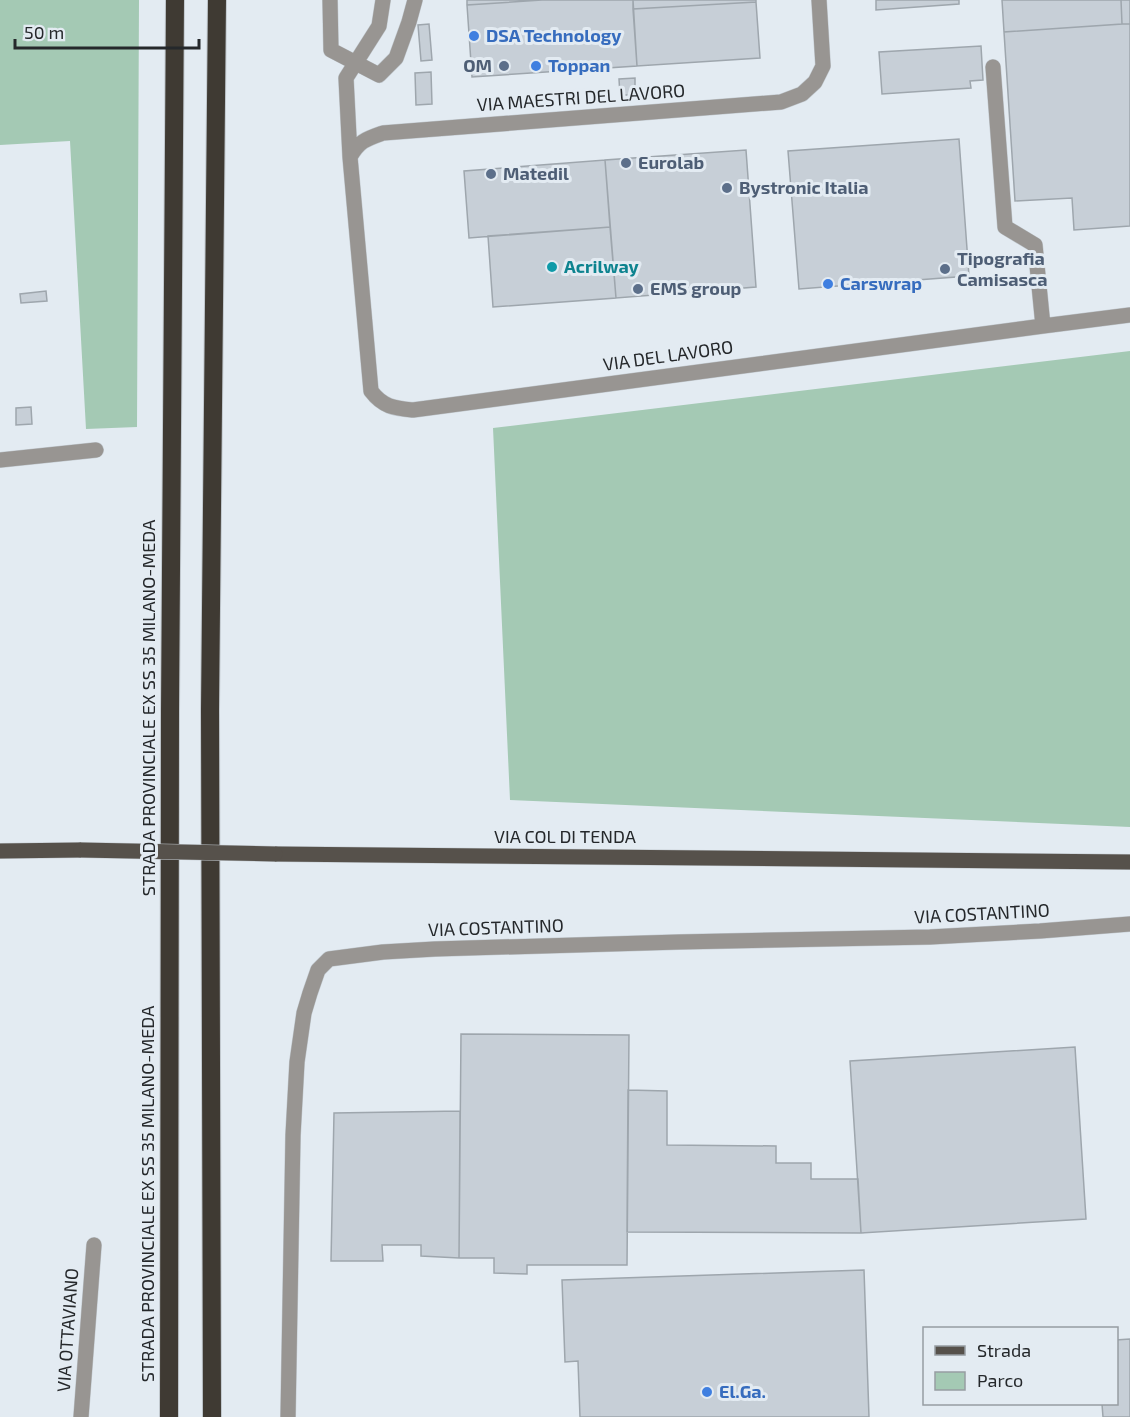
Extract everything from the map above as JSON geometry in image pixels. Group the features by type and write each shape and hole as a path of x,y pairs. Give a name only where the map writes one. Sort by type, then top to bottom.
{"highway":[{"name":"STRADA PROVINCIALE EX SS 35 MILANO-MEDA","path":"169,1417 170,700 175,0"},
{"path":"212,1417 210,710 217,0"}],"main road":[{"name":"VIA COL DI TENDA","path":"0,851 1130,862"}],"street":[{"path":"330,0 331,50 379,75 396,58 415,0"},
{"path":"350,157 346,78 379,26 383,0"},
{"name":"VIA MAESTRI DEL LAVORO","path":"350,157 356,146 365,139 383,133 781,102 802,94 815,82 823,66 819,0"},
{"path":"993,67 1005,227 1035,245 1043,326"},
{"name":"VIA DEL LAVORO","path":"350,157 371,391 379,401 393,408 413,410 1130,315"},
{"path":"0,460 96,450"},
{"name":"VIA COSTANTINO","path":"288,1417 293,1136 297,1062 304,1013 310,993 318,970 329,959 382,952 425,950 930,937 1130,924"},
{"name":"VIA OTTAVIANO","path":"81,1417 94,1245"}],"green space":[{"path":"0,0 139,0 137,427 86,429 70,141 0,145"},
{"path":"1130,351 1130,827 510,800 493,428"}],"building":[{"path":"467,0 542,0 467,5"},
{"path":"542,0 633,0 637,66 472,77 467,5"},
{"path":"633,0 756,0 756,2 633,9"},
{"path":"876,0 959,0 959,4 876,10"},
{"path":"1002,0 1121,0 1122,24 1004,32"},
{"path":"1121,0 1130,0 1130,24 1122,24"},
{"path":"756,2 760,58 637,66 633,9"},
{"path":"429,24 432,60 421,61 418,25"},
{"path":"1130,24 1130,226 1074,230 1072,198 1015,201 1004,32"},
{"path":"981,46 983,80 970,81 971,88 882,94 879,52"},
{"path":"431,72 432,104 416,105 415,73"},
{"path":"635,78 635,95 620,95 619,79"},
{"path":"959,139 969,276 799,289 788,151"},
{"path":"746,150 756,287 616,298 605,160"},
{"path":"605,160 610,227 469,238 464,171"},
{"name":"Acrilway","path":"610,227 616,298 493,307 488,236"},
{"path":"46,291 47,301 21,303 20,294"},
{"path":"31,407 32,424 16,425 16,408"},
{"path":"461,1034 629,1035 627,1265 527,1265 527,1274 494,1273 494,1258 459,1258"},
{"path":"1075,1047 1086,1219 861,1233 850,1061"},
{"path":"628,1090 667,1091 667,1145 776,1146 776,1163 811,1163 811,1179 858,1179 861,1233 627,1232"},
{"path":"460,1111 459,1258 421,1256 421,1245 382,1245 383,1261 331,1261 334,1113"},
{"path":"864,1270 869,1417 580,1417 578,1361 565,1362 562,1280"},
{"path":"1130,1339 1130,1417 1103,1417 1102,1405 1118,1405 1118,1340"}],"place":[{"name":"DSA Technology","path":"474,36"},
{"name":"OM","path":"504,66"},
{"name":"Toppan","path":"536,66"},
{"name":"Eurolab","path":"626,163"},
{"name":"Matedil","path":"491,174"},
{"name":"Bystronic Italia","path":"727,188"},
{"name":"Acrilway","path":"552,267"},
{"name":"Tipografia Camisasca","path":"945,269"},
{"name":"Carswrap","path":"828,284"},
{"name":"EMS group","path":"638,289"},
{"name":"El.Ga.","path":"707,1392"}]}
